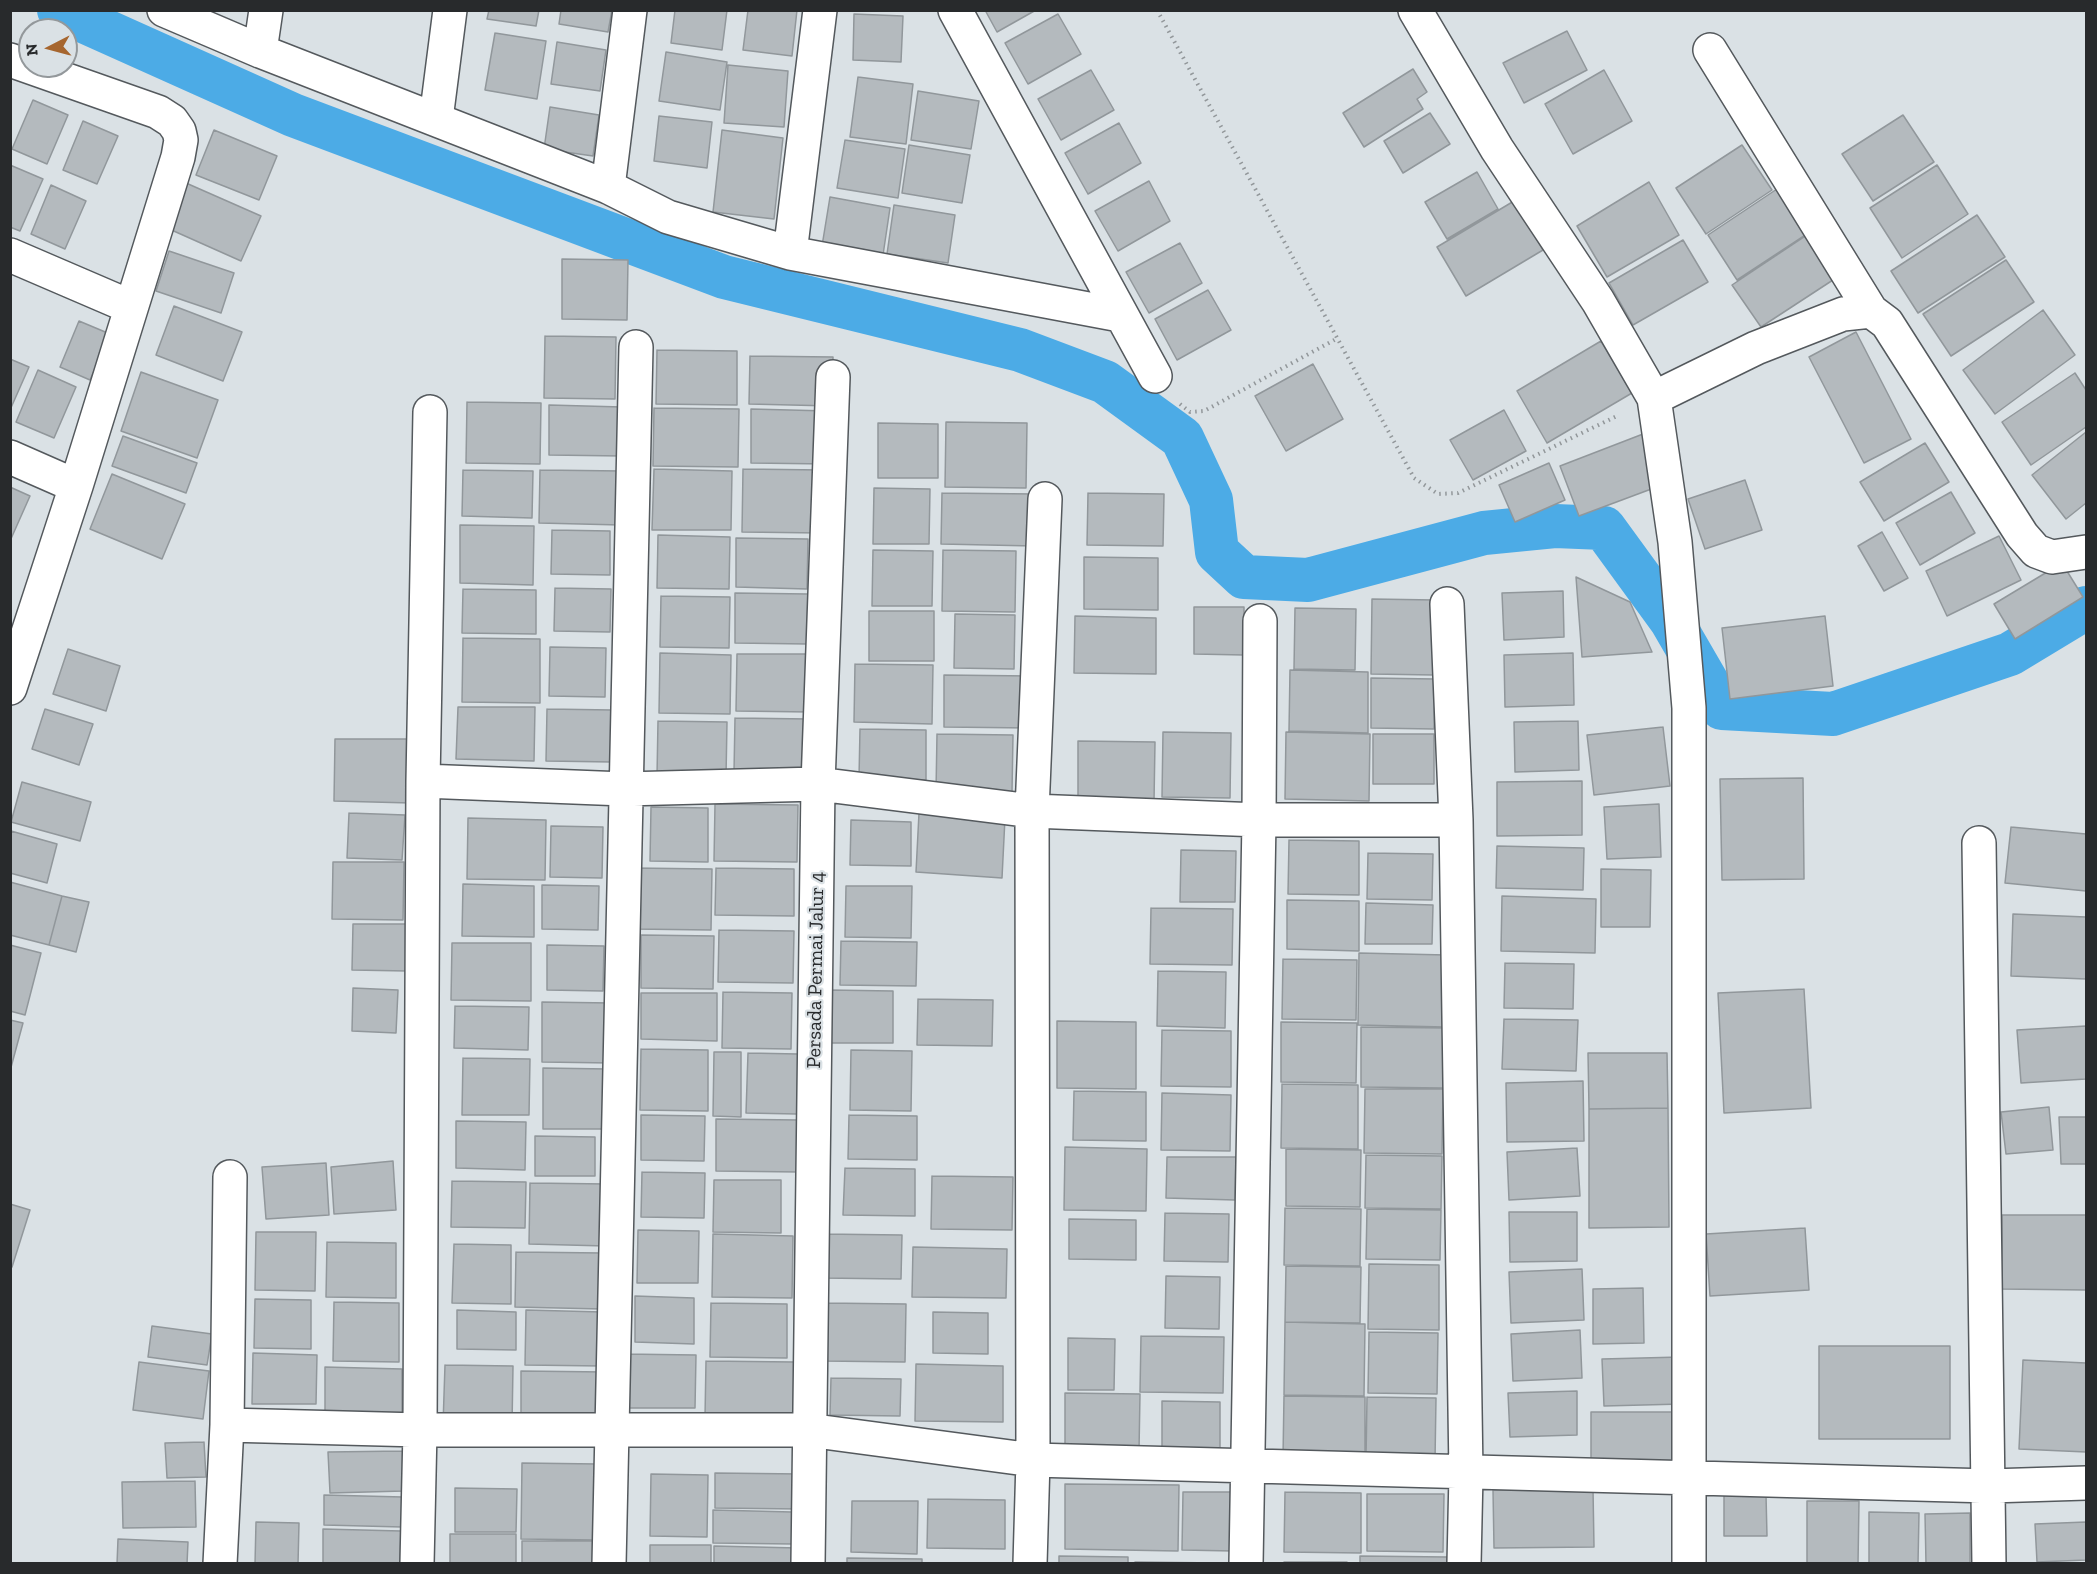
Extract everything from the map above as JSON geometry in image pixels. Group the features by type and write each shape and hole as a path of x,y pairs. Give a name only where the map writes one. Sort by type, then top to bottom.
{"street":[{"path":"164,10 260,51 608,187 668,216 790,253 1120,315"},
{"path":"260,51 266,10"},
{"path":"436,119 450,10"},
{"path":"608,187 630,10"},
{"path":"790,253 820,10"},
{"path":"955,10 1155,376"},
{"path":"1415,10 1497,149 1598,301 1654,398 1678,577 1688,687 1691,1479 1689,1563"},
{"path":"1710,50 1871,311 1887,323 2022,535 2036,551 2052,557 2086,552"},
{"path":"10,60 158,112 172,120 179,131 178,158 76,486 14,667"},
{"path":"10,255 131,307"},
{"path":"1654,398 1767,344 1843,314 1871,311"},
{"path":"609,1563 624,789 636,347"},
{"name":"Persada Permai Jalur 4","path":"808,1563 808,1430 819,784 833,377"},
{"path":"417,1563 420,1430 423,781 430,412"},
{"path":"10,457 76,486"},
{"path":"1030,1563 1033,1460 1032,812 1045,499"},
{"path":"1447,604 1456,820 1466,1473 1464,1563"},
{"path":"1246,1563 1259,820 1260,621"},
{"path":"423,781 624,789 819,784 1032,812 1259,820 1456,820"},
{"path":"1979,843 1990,1486 1989,1563"},
{"path":"220,1563 227,1425 230,1177"},
{"path":"227,1425 420,1430 808,1430 1033,1460 1990,1486 2086,1483"}],"path":[{"path":"1157,10 1414,478 1438,494 1458,493 1654,398"},
{"path":"1155,376 1169,396 1190,412 1204,411 1338,338"}],"building":[{"path":"489,10 539,10 536,26 487,19"},
{"path":"561,10 612,10 608,32 559,24"},
{"path":"675,10 727,10 722,50 671,43"},
{"path":"748,10 797,10 792,56 743,50"},
{"path":"985,10 1036,10 997,32"},
{"path":"854,14 903,16 901,62 853,60"},
{"path":"1058,14 1081,54 1028,84 1005,43"},
{"path":"1567,31 1587,70 1524,103 1503,63"},
{"path":"495,33 546,41 537,99 485,90"},
{"path":"557,42 606,50 600,91 551,84"},
{"path":"666,52 727,62 720,110 659,101"},
{"path":"728,65 788,71 784,127 724,123"},
{"path":"1413,69 1427,92 1417,99 1423,109 1364,147 1343,113"},
{"path":"1091,70 1114,110 1061,140 1038,99"},
{"path":"1604,70 1632,121 1573,154 1545,104"},
{"path":"858,77 913,84 906,144 850,137"},
{"path":"918,91 979,101 971,149 911,140"},
{"path":"33,100 68,115 47,164 12,149"},
{"path":"550,107 599,115 593,156 544,149"},
{"path":"1430,113 1450,144 1403,173 1384,141"},
{"path":"1903,115 1934,162 1873,201 1842,154"},
{"path":"659,116 712,122 707,168 654,161"},
{"path":"83,121 118,136 97,184 63,170"},
{"path":"1119,123 1141,163 1088,194 1065,153"},
{"path":"214,130 277,156 259,200 196,175"},
{"path":"722,130 783,138 774,219 713,212"},
{"path":"845,140 905,149 898,198 837,188"},
{"path":"909,145 970,155 962,203 902,193"},
{"path":"1742,145 1772,190 1706,234 1676,188"},
{"path":"10,165 43,179 20,231 10,227"},
{"path":"1937,165 1968,214 1902,258 1870,208"},
{"path":"1477,172 1498,209 1447,239 1425,202"},
{"path":"1149,181 1170,221 1118,251 1095,211"},
{"path":"1649,182 1679,235 1607,277 1577,226"},
{"path":"186,183 261,216 241,261 167,228"},
{"path":"51,185 86,201 65,249 31,234"},
{"path":"1777,189 1807,234 1737,280 1708,235"},
{"path":"830,197 890,208 883,255 822,246"},
{"path":"1514,201 1543,250 1466,296 1437,247"},
{"path":"894,205 955,215 948,263 887,254"},
{"path":"1977,215 2005,257 1918,313 1891,271"},
{"path":"1807,235 1836,278 1761,327 1732,285"},
{"path":"1683,240 1708,282 1633,325 1609,283"},
{"path":"1180,243 1202,283 1149,313 1126,272"},
{"path":"169,251 234,273 221,313 156,291"},
{"path":"562,259 628,260 627,320 562,319"},
{"path":"2006,260 2034,302 1951,356 1923,314"},
{"path":"1208,290 1231,330 1177,360 1155,319"},
{"path":"174,306 242,332 223,381 156,355"},
{"path":"2043,310 2075,355 1995,414 1963,370"},
{"path":"79,321 110,334 90,380 60,367"},
{"path":"1856,332 1911,439 1864,463 1809,357"},
{"path":"545,336 616,337 615,399 544,398"},
{"path":"1601,341 1632,393 1547,443 1517,391"},
{"path":"657,350 737,351 737,405 656,404"},
{"path":"750,356 833,357 832,406 749,404"},
{"path":"10,359 29,367 10,410"},
{"path":"1313,364 1343,419 1286,451 1255,396"},
{"path":"38,370 76,387 54,438 16,422"},
{"path":"141,372 218,400 197,458 121,431"},
{"path":"2075,373 2086,390 2086,427 2031,465 2002,422"},
{"path":"467,402 541,403 540,464 466,463"},
{"path":"549,405 622,407 622,456 549,455"},
{"path":"654,408 739,409 738,467 653,466"},
{"path":"751,409 828,411 828,464 751,463"},
{"path":"1504,410 1526,451 1473,480 1450,440"},
{"path":"946,422 1027,423 1026,488 945,487"},
{"path":"878,423 938,424 938,478 878,478"},
{"path":"2086,432 2086,503 2066,519 2032,475"},
{"path":"1643,434 1662,485 1579,516 1560,466"},
{"path":"123,436 197,463 186,493 112,466"},
{"path":"1925,443 1949,482 1884,521 1860,482"},
{"path":"1549,463 1565,500 1515,522 1499,485"},
{"path":"654,469 732,471 731,530 652,530"},
{"path":"743,469 822,470 821,533 742,532"},
{"path":"463,470 533,471 532,518 462,516"},
{"path":"540,470 622,471 621,525 539,523"},
{"path":"112,474 185,504 162,559 90,529"},
{"path":"1745,480 1762,530 1705,549 1688,499"},
{"path":"10,487 30,496 10,541"},
{"path":"874,488 930,489 929,544 873,544"},
{"path":"1951,492 1975,533 1920,565 1896,523"},
{"path":"942,493 1035,494 1034,546 941,544"},
{"path":"1088,493 1164,494 1163,546 1087,545"},
{"path":"460,525 534,526 533,585 460,583"},
{"path":"552,530 610,531 610,575 551,574"},
{"path":"1882,532 1908,578 1884,591 1858,546"},
{"path":"658,535 730,537 729,589 657,588"},
{"path":"1999,536 2021,580 1947,616 1926,571"},
{"path":"736,538 808,539 807,589 736,587"},
{"path":"873,550 933,551 932,606 872,606"},
{"path":"943,550 1016,551 1015,612 942,611"},
{"path":"1084,557 1158,558 1158,610 1084,609"},
{"path":"2062,563 2083,597 2015,639 1994,604"},
{"path":"1576,577 1630,602 1652,652 1582,657"},
{"path":"555,588 611,589 610,632 554,631"},
{"path":"463,589 536,590 536,634 462,633"},
{"path":"1563,591 1564,637 1504,640 1502,593"},
{"path":"735,593 808,594 807,644 735,643"},
{"path":"661,596 730,597 729,648 660,647"},
{"path":"1372,599 1435,600 1434,675 1371,674"},
{"path":"1194,607 1244,607 1244,655 1194,654"},
{"path":"1295,608 1356,609 1355,670 1294,669"},
{"path":"869,611 934,611 934,661 869,661"},
{"path":"955,614 1015,615 1014,669 954,668"},
{"path":"1075,616 1156,618 1156,674 1074,673"},
{"path":"1825,616 1833,686 1730,699 1722,628"},
{"path":"463,638 540,639 540,703 462,702"},
{"path":"550,647 606,648 605,697 549,696"},
{"path":"68,649 120,666 106,711 53,694"},
{"path":"660,653 731,655 730,714 659,713"},
{"path":"1573,653 1574,705 1505,707 1504,655"},
{"path":"737,654 810,654 810,712 736,711"},
{"path":"855,664 933,665 932,724 854,722"},
{"path":"1290,670 1368,672 1368,733 1289,731"},
{"path":"944,675 1031,676 1030,728 944,727"},
{"path":"1371,678 1435,679 1434,729 1371,728"},
{"path":"458,707 535,707 534,761 456,759"},
{"path":"45,709 93,724 79,765 32,749"},
{"path":"547,709 612,710 612,762 546,761"},
{"path":"735,718 809,719 809,774 734,772"},
{"path":"658,721 727,722 726,777 657,776"},
{"path":"1578,721 1579,770 1515,772 1514,722"},
{"path":"1663,727 1670,786 1594,795 1587,735"},
{"path":"860,729 926,730 926,780 859,778"},
{"path":"1163,732 1231,733 1230,798 1162,797"},
{"path":"1286,732 1370,734 1369,801 1285,799"},
{"path":"937,734 1013,735 1012,792 936,791"},
{"path":"1373,734 1434,734 1434,784 1373,784"},
{"path":"335,739 411,739 411,803 334,801"},
{"path":"1078,741 1155,742 1154,802 1078,801"},
{"path":"1803,778 1804,879 1722,880 1720,779"},
{"path":"1582,781 1582,835 1497,836 1497,782"},
{"path":"22,782 91,802 80,841 11,822"},
{"path":"715,804 798,805 797,862 714,861"},
{"path":"1659,804 1661,857 1607,859 1604,807"},
{"path":"651,807 708,808 708,862 650,861"},
{"path":"349,813 405,815 402,860 347,858"},
{"path":"919,813 1005,818 1002,878 916,872"},
{"path":"468,818 546,820 545,880 467,879"},
{"path":"851,820 911,822 911,866 850,865"},
{"path":"551,826 603,827 602,878 550,877"},
{"path":"2011,827 2086,834 2086,891 2005,883"},
{"path":"11,831 57,844 47,883 10,873"},
{"path":"1289,840 1359,841 1359,895 1288,894"},
{"path":"1497,846 1584,848 1583,890 1496,888"},
{"path":"1181,850 1236,851 1235,902 1180,902"},
{"path":"1368,853 1433,854 1432,900 1367,899"},
{"path":"333,862 404,862 403,920 332,919"},
{"path":"633,868 712,869 711,930 633,929"},
{"path":"716,868 794,869 794,916 715,915"},
{"path":"1601,869 1651,870 1650,927 1601,927"},
{"path":"10,882 62,896 49,945 10,935"},
{"path":"463,884 534,886 534,937 462,936"},
{"path":"542,885 599,886 598,930 542,929"},
{"path":"846,886 912,886 911,938 845,937"},
{"path":"62,896 89,902 76,952 49,945"},
{"path":"1502,896 1596,899 1595,953 1501,951"},
{"path":"1287,900 1359,901 1359,951 1287,949"},
{"path":"1366,903 1433,905 1432,944 1365,944"},
{"path":"1151,908 1233,909 1232,965 1150,964"},
{"path":"2013,914 2086,917 2086,979 2011,976"},
{"path":"353,924 407,924 407,971 352,970"},
{"path":"719,930 794,931 793,983 718,982"},
{"path":"641,935 714,936 713,989 641,988"},
{"path":"841,941 917,942 916,986 840,985"},
{"path":"452,943 531,943 531,1001 451,1000"},
{"path":"10,945 41,953 25,1015 10,1011"},
{"path":"547,945 604,946 603,991 547,990"},
{"path":"1359,953 1446,955 1445,1027 1358,1025"},
{"path":"1283,959 1357,960 1356,1020 1282,1019"},
{"path":"1505,963 1574,964 1573,1009 1504,1008"},
{"path":"1158,971 1226,972 1225,1028 1157,1026"},
{"path":"353,988 398,990 396,1033 352,1031"},
{"path":"1804,989 1811,1108 1724,1113 1718,993"},
{"path":"829,990 893,991 893,1043 829,1043"},
{"path":"723,992 792,993 791,1049 722,1048"},
{"path":"641,993 717,993 717,1041 641,1039"},
{"path":"918,999 993,1000 992,1046 917,1045"},
{"path":"542,1002 611,1003 611,1063 542,1062"},
{"path":"455,1006 529,1007 528,1050 454,1048"},
{"path":"1504,1019 1578,1020 1576,1071 1502,1069"},
{"path":"10,1020 23,1023 10,1071"},
{"path":"1057,1021 1136,1022 1136,1089 1057,1088"},
{"path":"1281,1022 1357,1023 1356,1083 1281,1082"},
{"path":"2086,1026 2086,1079 2021,1083 2017,1030"},
{"path":"1361,1027 1446,1028 1444,1088 1361,1087"},
{"path":"1162,1030 1231,1031 1231,1087 1161,1086"},
{"path":"641,1049 708,1050 708,1111 640,1110"},
{"path":"851,1050 912,1051 911,1111 850,1110"},
{"path":"714,1052 741,1052 741,1117 713,1116"},
{"path":"748,1053 798,1054 797,1114 746,1113"},
{"path":"1588,1053 1667,1053 1668,1108 1589,1109"},
{"path":"463,1058 530,1059 529,1115 462,1115"},
{"path":"543,1068 608,1069 607,1129 543,1129"},
{"path":"1583,1081 1584,1141 1507,1142 1506,1083"},
{"path":"1282,1084 1358,1085 1358,1149 1281,1148"},
{"path":"1365,1089 1443,1089 1442,1154 1364,1153"},
{"path":"1074,1091 1146,1092 1146,1141 1073,1140"},
{"path":"1162,1093 1231,1095 1230,1151 1161,1150"},
{"path":"2049,1107 2053,1150 2006,1154 2001,1112"},
{"path":"1668,1108 1669,1227 1589,1228 1589,1109"},
{"path":"641,1115 705,1116 704,1161 641,1160"},
{"path":"849,1115 917,1116 917,1160 848,1159"},
{"path":"2059,1117 2086,1117 2086,1164 2061,1164"},
{"path":"716,1119 799,1120 799,1172 716,1171"},
{"path":"456,1121 526,1122 525,1170 456,1168"},
{"path":"535,1136 595,1137 595,1176 535,1176"},
{"path":"1065,1147 1147,1149 1146,1211 1064,1210"},
{"path":"1577,1148 1580,1196 1509,1200 1507,1152"},
{"path":"1286,1149 1361,1150 1360,1207 1286,1206"},
{"path":"1366,1155 1442,1156 1441,1209 1365,1208"},
{"path":"1167,1157 1236,1157 1235,1200 1166,1198"},
{"path":"393,1161 396,1210 334,1214 331,1167"},
{"path":"326,1163 329,1215 266,1219 262,1167"},
{"path":"845,1168 915,1169 915,1216 843,1215"},
{"path":"642,1172 705,1173 704,1218 641,1217"},
{"path":"932,1176 1013,1177 1012,1230 931,1229"},
{"path":"714,1180 781,1180 781,1233 713,1232"},
{"path":"452,1181 526,1182 525,1228 451,1227"},
{"path":"530,1183 607,1184 606,1246 529,1244"},
{"path":"10,1204 30,1210 12,1267 10,1266"},
{"path":"1285,1208 1361,1209 1360,1266 1284,1265"},
{"path":"1367,1209 1441,1210 1440,1260 1366,1259"},
{"path":"1509,1212 1577,1212 1577,1261 1510,1262"},
{"path":"1165,1213 1229,1214 1228,1262 1164,1261"},
{"path":"2002,1215 2086,1215 2086,1290 2002,1289"},
{"path":"1069,1219 1136,1220 1136,1260 1069,1259"},
{"path":"1805,1228 1809,1290 1710,1296 1706,1234"},
{"path":"638,1230 699,1231 698,1283 637,1283"},
{"path":"256,1232 316,1232 315,1291 255,1290"},
{"path":"713,1234 793,1236 792,1298 712,1297"},
{"path":"822,1234 902,1235 901,1279 821,1278"},
{"path":"327,1242 396,1243 396,1298 326,1297"},
{"path":"454,1244 511,1245 511,1304 452,1303"},
{"path":"913,1247 1007,1249 1006,1298 912,1297"},
{"path":"516,1252 603,1253 602,1309 515,1307"},
{"path":"1369,1264 1439,1265 1439,1330 1368,1329"},
{"path":"1286,1266 1361,1267 1360,1323 1285,1322"},
{"path":"1582,1269 1584,1320 1511,1323 1509,1272"},
{"path":"1166,1276 1220,1277 1219,1329 1165,1328"},
{"path":"1643,1288 1644,1343 1593,1344 1593,1289"},
{"path":"635,1296 694,1298 694,1344 635,1342"},
{"path":"255,1299 311,1300 311,1349 254,1348"},
{"path":"334,1302 399,1303 399,1362 333,1361"},
{"path":"711,1303 787,1304 787,1358 710,1357"},
{"path":"824,1303 906,1304 905,1362 823,1361"},
{"path":"457,1310 516,1312 516,1350 457,1349"},
{"path":"526,1310 602,1312 602,1366 525,1365"},
{"path":"933,1312 988,1313 988,1354 933,1353"},
{"path":"1285,1322 1365,1324 1364,1396 1284,1395"},
{"path":"152,1326 212,1334 207,1365 148,1357"},
{"path":"1580,1330 1582,1378 1513,1381 1511,1334"},
{"path":"1369,1332 1438,1333 1437,1394 1368,1393"},
{"path":"1141,1336 1224,1337 1223,1393 1140,1392"},
{"path":"1068,1338 1115,1339 1114,1390 1068,1390"},
{"path":"1819,1346 1950,1346 1950,1439 1819,1439"},
{"path":"253,1353 317,1355 316,1404 252,1404"},
{"path":"623,1354 696,1355 695,1408 622,1408"},
{"path":"1681,1357 1682,1404 1604,1406 1602,1359"},
{"path":"2023,1360 2086,1363 2086,1452 2019,1449"},
{"path":"706,1361 794,1362 793,1418 705,1417"},
{"path":"139,1362 209,1371 203,1419 133,1410"},
{"path":"916,1364 1003,1366 1003,1422 915,1421"},
{"path":"445,1365 513,1366 512,1426 443,1425"},
{"path":"325,1367 402,1369 402,1421 325,1420"},
{"path":"521,1371 605,1372 604,1424 521,1423"},
{"path":"831,1378 901,1379 900,1416 830,1415"},
{"path":"1577,1391 1577,1435 1510,1437 1508,1393"},
{"path":"1065,1393 1140,1394 1139,1451 1065,1450"},
{"path":"1284,1396 1365,1397 1365,1457 1283,1457"},
{"path":"1367,1397 1436,1398 1435,1461 1366,1460"},
{"path":"1162,1401 1220,1402 1220,1457 1162,1456"},
{"path":"1591,1412 1672,1412 1672,1463 1591,1463"},
{"path":"204,1442 206,1477 167,1478 165,1443"},
{"path":"403,1451 404,1491 330,1493 328,1452"},
{"path":"522,1463 598,1464 597,1540 521,1539"},
{"path":"715,1473 801,1474 800,1509 715,1508"},
{"path":"651,1474 708,1475 707,1537 650,1536"},
{"path":"195,1481 196,1527 123,1528 122,1482"},
{"path":"1065,1484 1179,1485 1178,1551 1065,1549"},
{"path":"455,1488 517,1489 516,1532 455,1532"},
{"path":"1593,1489 1594,1547 1494,1548 1493,1490"},
{"path":"1183,1492 1234,1492 1233,1551 1182,1550"},
{"path":"1285,1492 1361,1493 1361,1553 1284,1552"},
{"path":"1367,1494 1444,1494 1443,1552 1367,1551"},
{"path":"1724,1494 1766,1495 1767,1536 1724,1536"},
{"path":"324,1495 403,1497 402,1527 324,1525"},
{"path":"928,1499 1005,1500 1005,1549 927,1548"},
{"path":"852,1501 918,1501 917,1554 851,1552"},
{"path":"1807,1501 1859,1501 1858,1564 1807,1564"},
{"path":"713,1510 792,1512 792,1544 713,1543"},
{"path":"1869,1512 1919,1513 1918,1564 1869,1564"},
{"path":"1970,1513 1970,1564 1926,1564 1925,1514"},
{"path":"256,1522 299,1523 298,1564 255,1564"},
{"path":"2086,1522 2086,1560 2037,1562 2035,1524"},
{"path":"323,1529 401,1531 400,1564 323,1564"},
{"path":"450,1534 516,1534 516,1564 450,1564"},
{"path":"118,1539 188,1542 187,1564 117,1564"},
{"path":"522,1541 606,1541 606,1564 522,1564"},
{"path":"650,1545 711,1545 711,1564 650,1564"},
{"path":"714,1546 798,1548 798,1564 714,1564"},
{"path":"1059,1556 1128,1557 1128,1564 1059,1564"},
{"path":"1360,1556 1447,1557 1447,1564 1360,1564"},
{"path":"847,1558 922,1559 922,1564 847,1564"},
{"path":"1135,1562 1219,1563 1219,1564 1135,1564"},
{"path":"1284,1562 1347,1562 1347,1564 1284,1564"}],"waterway":[{"path":"59,10 293,115 724,277 1020,350 1105,382 1182,438 1211,500 1217,552 1244,577 1308,580 1484,533 1555,526 1604,528 1671,620 1722,708 1833,714 2010,654 2086,608"}]}
